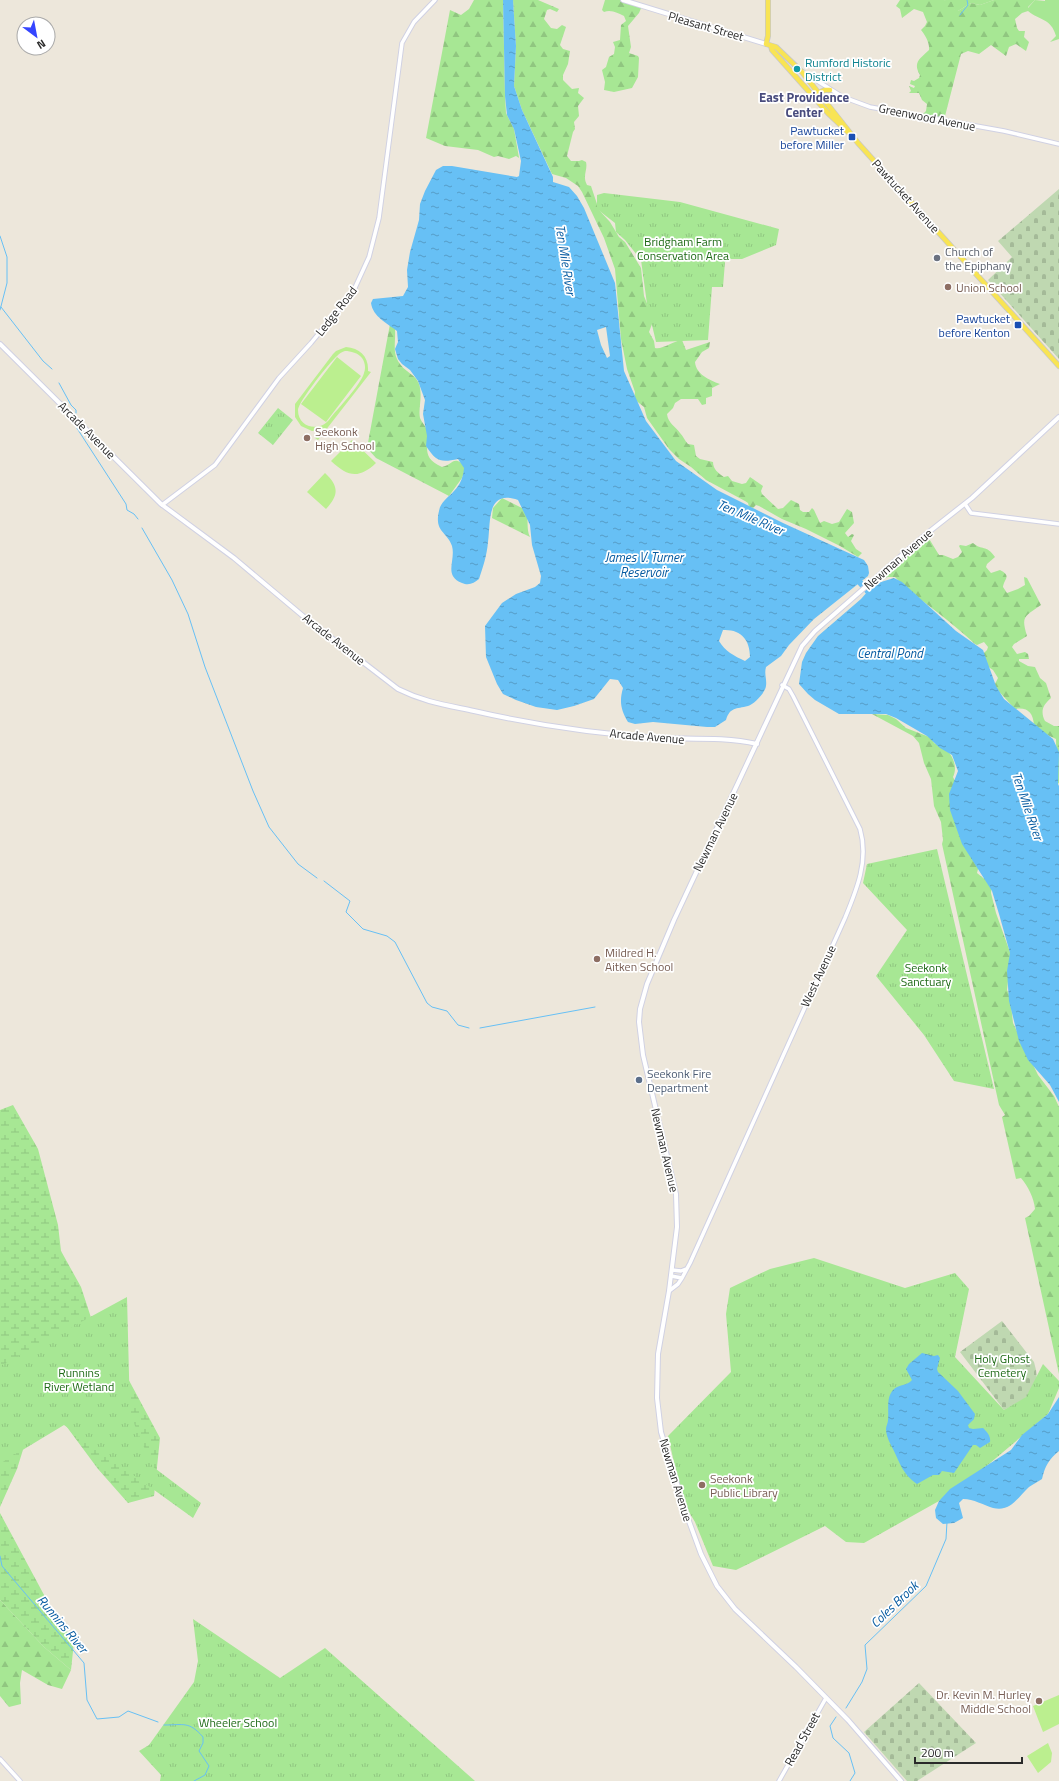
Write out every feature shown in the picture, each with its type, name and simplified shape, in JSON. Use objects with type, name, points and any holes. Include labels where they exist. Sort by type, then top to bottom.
[{"type":"main road","name":"Pleasant Street","points":[[623,0],[768,45]]},
{"type":"main road","points":[[768,0],[768,45]]},
{"type":"main road","name":"Pawtucket Avenue","points":[[768,45],[776,47],[802,72],[816,94]]},
{"type":"main road","name":"Pawtucket Avenue","points":[[768,45],[843,122],[850,133],[1059,366]]},
{"type":"main road","points":[[816,94],[825,90],[830,90]]},
{"type":"main road","name":"Arcade Avenue","points":[[0,344],[162,506],[238,561],[304,616],[398,689],[433,703],[555,726],[647,737],[730,740],[757,744]]},
{"type":"main road","name":"Newman Avenue","points":[[901,1781],[878,1752],[826,1698],[735,1609],[716,1586],[701,1554],[671,1466],[658,1416],[656,1377],[662,1324],[672,1270],[676,1227],[676,1194],[642,1055],[639,1022],[640,1009],[646,984],[674,920],[757,744],[782,685],[802,646],[929,531],[965,504],[1059,417]]},
{"type":"street","name":"Ledge Road","points":[[162,506],[215,465],[279,378],[311,343],[353,292],[369,257],[379,218],[402,43],[414,22],[435,0]]},
{"type":"street","name":"Greenwood Avenue","points":[[802,72],[815,78],[830,90],[843,97],[870,107],[1004,131],[1059,144]]},
{"type":"street","points":[[965,504],[971,513],[1059,524]]},
{"type":"street","name":"West Avenue","points":[[669,1291],[678,1284],[682,1278],[845,918],[861,875],[864,848],[860,829],[793,696],[789,689],[782,685]]},
{"type":"street","points":[[672,1270],[681,1271],[686,1269]]},
{"type":"street","points":[[671,1276],[682,1278]]},
{"type":"street","name":"Read Street","points":[[778,1781],[826,1698]]},
{"type":"street","points":[[0,1759],[20,1781]]},
{"type":"green space","points":[[474,0],[503,0],[506,113],[514,129],[519,158],[516,156],[509,159],[498,156],[494,157],[478,150],[445,146],[426,138],[450,10],[461,15],[469,9]]},
{"type":"green space","points":[[513,0],[538,0],[559,9],[557,12],[550,9],[547,10],[544,19],[551,28],[557,29],[562,25],[566,27],[560,45],[563,49],[570,51],[563,80],[572,89],[579,88],[578,93],[584,98],[578,106],[579,116],[574,122],[575,129],[567,156],[571,161],[582,160],[586,162],[586,182],[587,185],[591,186],[599,210],[610,222],[619,237],[625,242],[641,268],[644,296],[652,316],[652,324],[649,332],[654,341],[655,348],[661,348],[682,340],[686,350],[710,342],[709,348],[702,352],[695,362],[700,373],[712,381],[720,384],[712,388],[712,396],[706,398],[706,404],[702,405],[698,399],[681,399],[675,403],[673,408],[667,414],[672,425],[688,444],[694,445],[696,456],[700,459],[713,462],[715,469],[718,472],[724,477],[728,476],[732,481],[742,484],[746,483],[750,477],[763,486],[761,491],[762,494],[778,509],[783,508],[791,500],[799,504],[800,510],[803,512],[809,512],[812,508],[820,523],[824,521],[832,524],[839,522],[847,509],[852,512],[854,523],[845,533],[848,537],[852,534],[854,535],[851,541],[856,549],[862,553],[858,557],[840,546],[782,519],[759,506],[756,505],[753,508],[749,507],[748,503],[745,501],[706,480],[679,459],[669,449],[647,418],[644,407],[634,399],[635,392],[627,369],[621,339],[615,269],[604,238],[578,186],[566,178],[552,174],[522,110],[514,86],[516,46]]},
{"type":"green space","points":[[605,0],[624,0],[642,6],[639,13],[628,26],[631,47],[629,53],[638,56],[639,58],[638,77],[632,88],[614,92],[604,90],[605,82],[602,70],[606,67],[609,57],[614,54],[615,47],[613,42],[620,40],[621,25],[626,21],[624,16],[612,11],[604,12],[602,10]]},
{"type":"green space","points":[[900,0],[944,0],[952,2],[955,10],[958,11],[971,3],[980,5],[994,0],[1035,0],[1028,7],[1028,11],[1022,13],[1015,19],[1017,28],[1019,31],[1025,31],[1024,37],[1029,42],[1026,51],[1016,44],[1009,47],[1006,56],[991,45],[979,54],[968,51],[961,54],[944,120],[922,115],[926,111],[927,104],[922,100],[919,93],[909,93],[911,91],[909,86],[914,88],[915,86],[910,84],[911,80],[914,81],[919,78],[920,75],[917,63],[929,50],[926,37],[921,30],[927,22],[923,12],[914,9],[902,18],[900,9],[896,6]]},
{"type":"green space","points":[[944,0],[994,0],[980,5],[971,3],[958,11],[955,11],[952,5]]},
{"type":"green space","points":[[1035,0],[1059,0],[1059,39],[1050,42],[1056,36],[1054,30],[1045,20],[1028,11],[1028,8]]},
{"type":"green space","points":[[1059,189],[1059,359],[988,280],[1012,257],[998,241]]},
{"type":"green space","name":"Bridgham Farm Conservation Area","points":[[604,193],[680,202],[779,229],[776,245],[742,259],[731,259],[725,262],[723,287],[712,287],[708,340],[656,342],[647,304],[641,260],[625,240],[616,232],[615,223],[597,209],[597,195]]},
{"type":"green space","points":[[390,324],[395,329],[395,352],[398,361],[416,378],[419,384],[421,393],[420,418],[427,431],[427,452],[431,460],[442,467],[453,461],[458,461],[466,467],[462,478],[449,496],[376,458],[367,448]]},
{"type":"green space","points":[[346,347],[359,351],[363,354],[367,361],[368,371],[371,372],[318,440],[315,438],[320,430],[312,431],[301,426],[295,417],[295,404],[336,351]],"holes":[[[345,351],[352,352],[360,356],[363,360],[365,369],[362,378],[325,424],[315,427],[305,424],[301,421],[299,416],[299,406],[315,382],[333,360]]]},
{"type":"green space","points":[[337,357],[361,376],[326,422],[301,404]]},
{"type":"green space","points":[[278,408],[293,420],[273,445],[258,433]]},
{"type":"green space","points":[[352,440],[376,463],[359,474],[348,473],[331,461]]},
{"type":"green space","points":[[325,473],[333,482],[336,491],[333,499],[326,509],[307,492]]},
{"type":"green space","points":[[502,498],[526,510],[530,537],[492,518],[493,508]]},
{"type":"green space","points":[[920,536],[922,541],[928,537],[939,555],[953,559],[958,557],[962,552],[959,546],[960,545],[966,546],[973,543],[979,547],[989,550],[995,557],[987,564],[986,567],[991,573],[1000,570],[1006,574],[1003,587],[1007,593],[1025,585],[1024,577],[1027,578],[1041,605],[1025,618],[1024,624],[1027,636],[1014,644],[1012,647],[1017,654],[1025,652],[1028,654],[1029,659],[1019,659],[1019,661],[1028,666],[1035,667],[1040,678],[1046,683],[1051,698],[1043,708],[1043,717],[1045,721],[1054,726],[1059,726],[1059,784],[1057,781],[1056,739],[1043,733],[1034,725],[1029,712],[1023,709],[1015,709],[994,686],[998,678],[993,670],[987,666],[983,654],[988,647],[984,642],[977,645],[975,644],[947,620],[910,592],[895,577],[888,577],[881,580],[877,577]]},
{"type":"green space","points":[[872,714],[888,715],[896,719],[906,728],[932,738],[934,743],[947,750],[954,761],[955,769],[953,777],[979,865],[977,873],[992,885],[991,893],[996,913],[1011,955],[1007,990],[1010,996],[1013,1023],[1038,1075],[1054,1096],[1059,1107],[1059,1374],[1025,1218],[1035,1209],[1030,1192],[1024,1181],[1021,1178],[1016,1179],[1002,1117],[1005,1115],[999,1105],[942,844],[941,822],[934,806],[931,779],[924,763],[919,743],[913,736]]},
{"type":"green space","name":"Seekonk Sanctuary","points":[[937,849],[994,1089],[954,1081],[924,1035],[876,976],[907,930],[863,883],[867,864]]},
{"type":"green space","points":[[13,1105],[38,1149],[58,1225],[61,1251],[81,1287],[98,1339],[118,1360],[160,1438],[154,1496],[128,1503],[98,1469],[41,1392],[17,1469],[0,1507],[0,1110]]},
{"type":"green space","points":[[814,1258],[905,1288],[955,1273],[969,1289],[955,1357],[1004,1410],[1026,1397],[1043,1364],[1059,1381],[1059,1388],[1048,1414],[983,1469],[939,1501],[864,1543],[846,1542],[825,1526],[736,1570],[713,1566],[695,1522],[683,1502],[668,1436],[731,1372],[726,1314],[730,1288],[770,1269]]},
{"type":"green space","name":"Runnins River Wetland","points":[[127,1297],[130,1414],[152,1466],[201,1503],[193,1518],[64,1425],[1,1463],[0,1461],[0,1366]]},
{"type":"green space","name":"Holy Ghost Cemetery","points":[[1002,1321],[1034,1362],[1037,1380],[1024,1400],[1004,1410],[960,1352]]},
{"type":"green space","points":[[0,1513],[50,1606],[74,1642],[71,1670],[44,1647],[0,1600]]},
{"type":"green space","points":[[0,1600],[44,1647],[71,1670],[62,1689],[48,1685],[22,1670],[20,1683],[21,1704],[9,1707],[0,1696]]},
{"type":"green space","name":"Wheeler School","points":[[193,1619],[280,1678],[325,1648],[475,1781],[160,1781],[161,1775],[139,1751],[149,1745],[194,1682],[198,1661]]},
{"type":"green space","points":[[919,1683],[976,1743],[917,1781],[907,1781],[864,1732]]},
{"type":"green space","points":[[1059,1695],[1059,1724],[1043,1732],[1033,1706]]},
{"type":"green space","points":[[1048,1743],[1052,1753],[1051,1762],[1038,1773],[1027,1756]]},
{"type":"water","name":"James V. Turner Reservoir","points":[[503,0],[513,0],[516,46],[514,86],[522,110],[553,177],[553,182],[569,187],[577,196],[584,208],[615,283],[624,371],[646,421],[676,461],[717,490],[783,523],[864,560],[868,566],[868,576],[814,619],[789,645],[781,656],[766,667],[766,686],[764,692],[759,698],[748,706],[737,708],[732,711],[729,713],[726,720],[715,727],[653,722],[635,724],[628,722],[621,706],[623,688],[618,680],[610,679],[594,699],[557,710],[536,707],[503,694],[497,684],[486,657],[485,626],[502,603],[516,594],[535,587],[540,583],[541,576],[532,545],[530,525],[518,500],[508,498],[500,499],[495,503],[492,509],[487,552],[479,579],[471,584],[465,584],[456,580],[453,576],[451,567],[453,551],[452,546],[438,523],[438,518],[439,511],[444,501],[460,483],[464,468],[458,459],[447,461],[439,460],[426,446],[427,436],[423,414],[425,400],[418,381],[410,370],[398,359],[395,349],[398,342],[397,331],[377,316],[371,303],[373,299],[403,296],[408,287],[407,270],[410,252],[419,220],[420,204],[436,170],[443,166],[452,166],[517,177],[519,176],[521,161],[514,129],[507,115],[505,96]],"holes":[[[606,327],[610,356],[607,358],[601,345],[597,330]],[[723,630],[735,631],[743,637],[748,645],[750,657],[745,661],[724,648],[719,641]]]},
{"type":"water","name":"Central Pond","points":[[894,578],[902,582],[956,631],[983,650],[996,686],[1004,699],[1053,739],[1059,752],[1059,1102],[1050,1085],[1028,1060],[1019,1041],[1009,1001],[1007,971],[1010,953],[999,914],[992,891],[962,844],[950,810],[949,794],[958,771],[952,755],[940,748],[927,736],[896,718],[886,714],[839,714],[815,700],[799,684],[802,662],[806,653],[818,636],[861,599],[868,591],[881,582]]},
{"type":"water","points":[[922,1353],[934,1356],[938,1355],[940,1358],[937,1369],[938,1372],[958,1391],[975,1414],[974,1419],[968,1425],[969,1428],[983,1428],[990,1438],[990,1442],[980,1448],[973,1445],[954,1473],[942,1471],[939,1475],[933,1475],[917,1484],[902,1468],[888,1439],[886,1429],[888,1421],[889,1397],[895,1388],[912,1380],[906,1369],[909,1364]]},
{"type":"water","points":[[1059,1397],[1059,1451],[1048,1463],[1042,1479],[1029,1487],[1013,1503],[1005,1508],[993,1508],[975,1501],[963,1499],[959,1503],[963,1518],[954,1523],[943,1524],[936,1518],[935,1510],[939,1501],[950,1489],[1011,1450],[1022,1435],[1048,1414]]},
{"type":"waterway","points":[[960,15],[968,5],[967,0]]},
{"type":"waterway","name":"Runnins River","points":[[0,236],[7,257],[7,283],[0,310]]},
{"type":"waterway","points":[[1,307],[43,361],[52,369]]},
{"type":"waterway","points":[[59,383],[71,405],[76,410],[76,413]]},
{"type":"waterway","points":[[71,419],[126,504],[127,510],[134,514],[138,519]]},
{"type":"waterway","points":[[142,528],[172,580],[188,614],[205,667],[253,791],[269,827],[298,864],[317,878]]},
{"type":"waterway","name":"Ten Mile River","points":[[855,577],[873,597]]},
{"type":"waterway","points":[[324,881],[350,901],[346,912],[363,929],[387,936],[395,942],[427,1003],[432,1007],[447,1011],[458,1025],[469,1028]]},
{"type":"waterway","points":[[480,1028],[595,1007]]},
{"type":"waterway","name":"Coles Brook","points":[[846,1708],[862,1682],[867,1669],[865,1645],[926,1586],[946,1539],[947,1522]]},
{"type":"waterway","name":"Runnins River","points":[[0,1556],[2,1566],[84,1663],[87,1700],[97,1719],[119,1717],[128,1711],[158,1722]]},
{"type":"waterway","name":"Coles Brook","points":[[836,1717],[830,1726],[833,1738],[849,1753],[855,1773],[850,1781]]},
{"type":"waterway","name":"Runnins River","points":[[164,1725],[190,1726],[203,1737],[203,1743],[199,1751],[209,1766],[205,1775],[194,1781]]},
{"type":"place","name":"Rumford Historic District","points":[[797,69]]},
{"type":"place","name":"Pawtucket before Miller","points":[[852,137]]},
{"type":"place","name":"Church of the Epiphany","points":[[937,258]]},
{"type":"place","name":"Union School","points":[[948,287]]},
{"type":"place","name":"Pawtucket before Kenton","points":[[1018,325]]},
{"type":"place","name":"Seekonk High School","points":[[307,438]]},
{"type":"place","name":"Mildred H. Aitken School","points":[[597,959]]},
{"type":"place","name":"Seekonk Fire Department","points":[[639,1080]]},
{"type":"place","name":"Seekonk Public Library","points":[[702,1485]]},
{"type":"place","name":"Dr. Kevin M. Hurley Middle School","points":[[1039,1701]]},
{"type":"district","name":"East Providence Center","points":[[804,104]]}]
